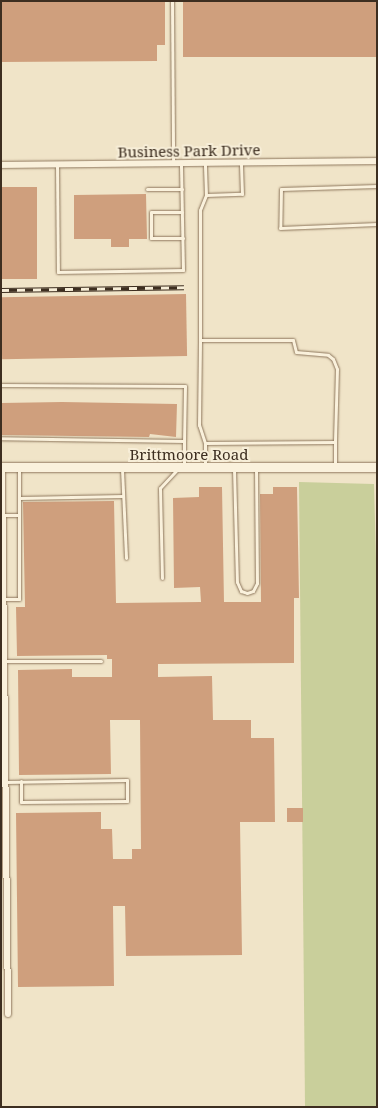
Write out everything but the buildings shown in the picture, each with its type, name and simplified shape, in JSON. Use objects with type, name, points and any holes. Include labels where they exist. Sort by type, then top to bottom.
[{"type":"main road","name":"Brittmoore Road","points":[[2,467],[234,469],[377,467]]},
{"type":"street","name":"Business Park Drive","points":[[1,165],[377,161]]},
{"type":"street","points":[[2,467],[8,1014]]},
{"type":"lane","points":[[172,1],[173,163]]},
{"type":"lane","points":[[57,164],[58,272],[184,270],[181,163]]},
{"type":"lane","points":[[205,163],[206,195],[200,210],[199,425],[205,443],[205,469]]},
{"type":"lane","points":[[206,195],[242,194],[241,163]]},
{"type":"lane","points":[[377,186],[280,189],[280,228],[377,224]]},
{"type":"lane","points":[[147,190],[182,188]]},
{"type":"lane","points":[[182,212],[151,212],[151,238],[183,238]]},
{"type":"lane","points":[[200,340],[293,340],[296,352],[328,355],[333,359],[337,369],[335,468]]},
{"type":"lane","points":[[1,385],[185,386],[184,441],[181,469],[160,488],[162,578]]},
{"type":"lane","points":[[1,438],[184,441]]},
{"type":"lane","points":[[205,443],[335,442]]},
{"type":"lane","points":[[4,599],[19,599],[19,467]]},
{"type":"lane","points":[[122,468],[126,558]]},
{"type":"lane","points":[[234,469],[236,582],[240,591],[247,593],[253,591],[257,582],[256,468]]},
{"type":"lane","points":[[20,498],[123,496]]},
{"type":"lane","points":[[3,515],[19,515]]},
{"type":"lane","points":[[4,661],[101,661]]},
{"type":"lane","points":[[6,782],[21,781],[127,780],[127,801],[21,802],[21,781]]},
{"type":"green space","points":[[299,482],[374,484],[377,596],[377,1107],[305,1107]]},
{"type":"railway","points":[[1,290],[184,287]]}]
